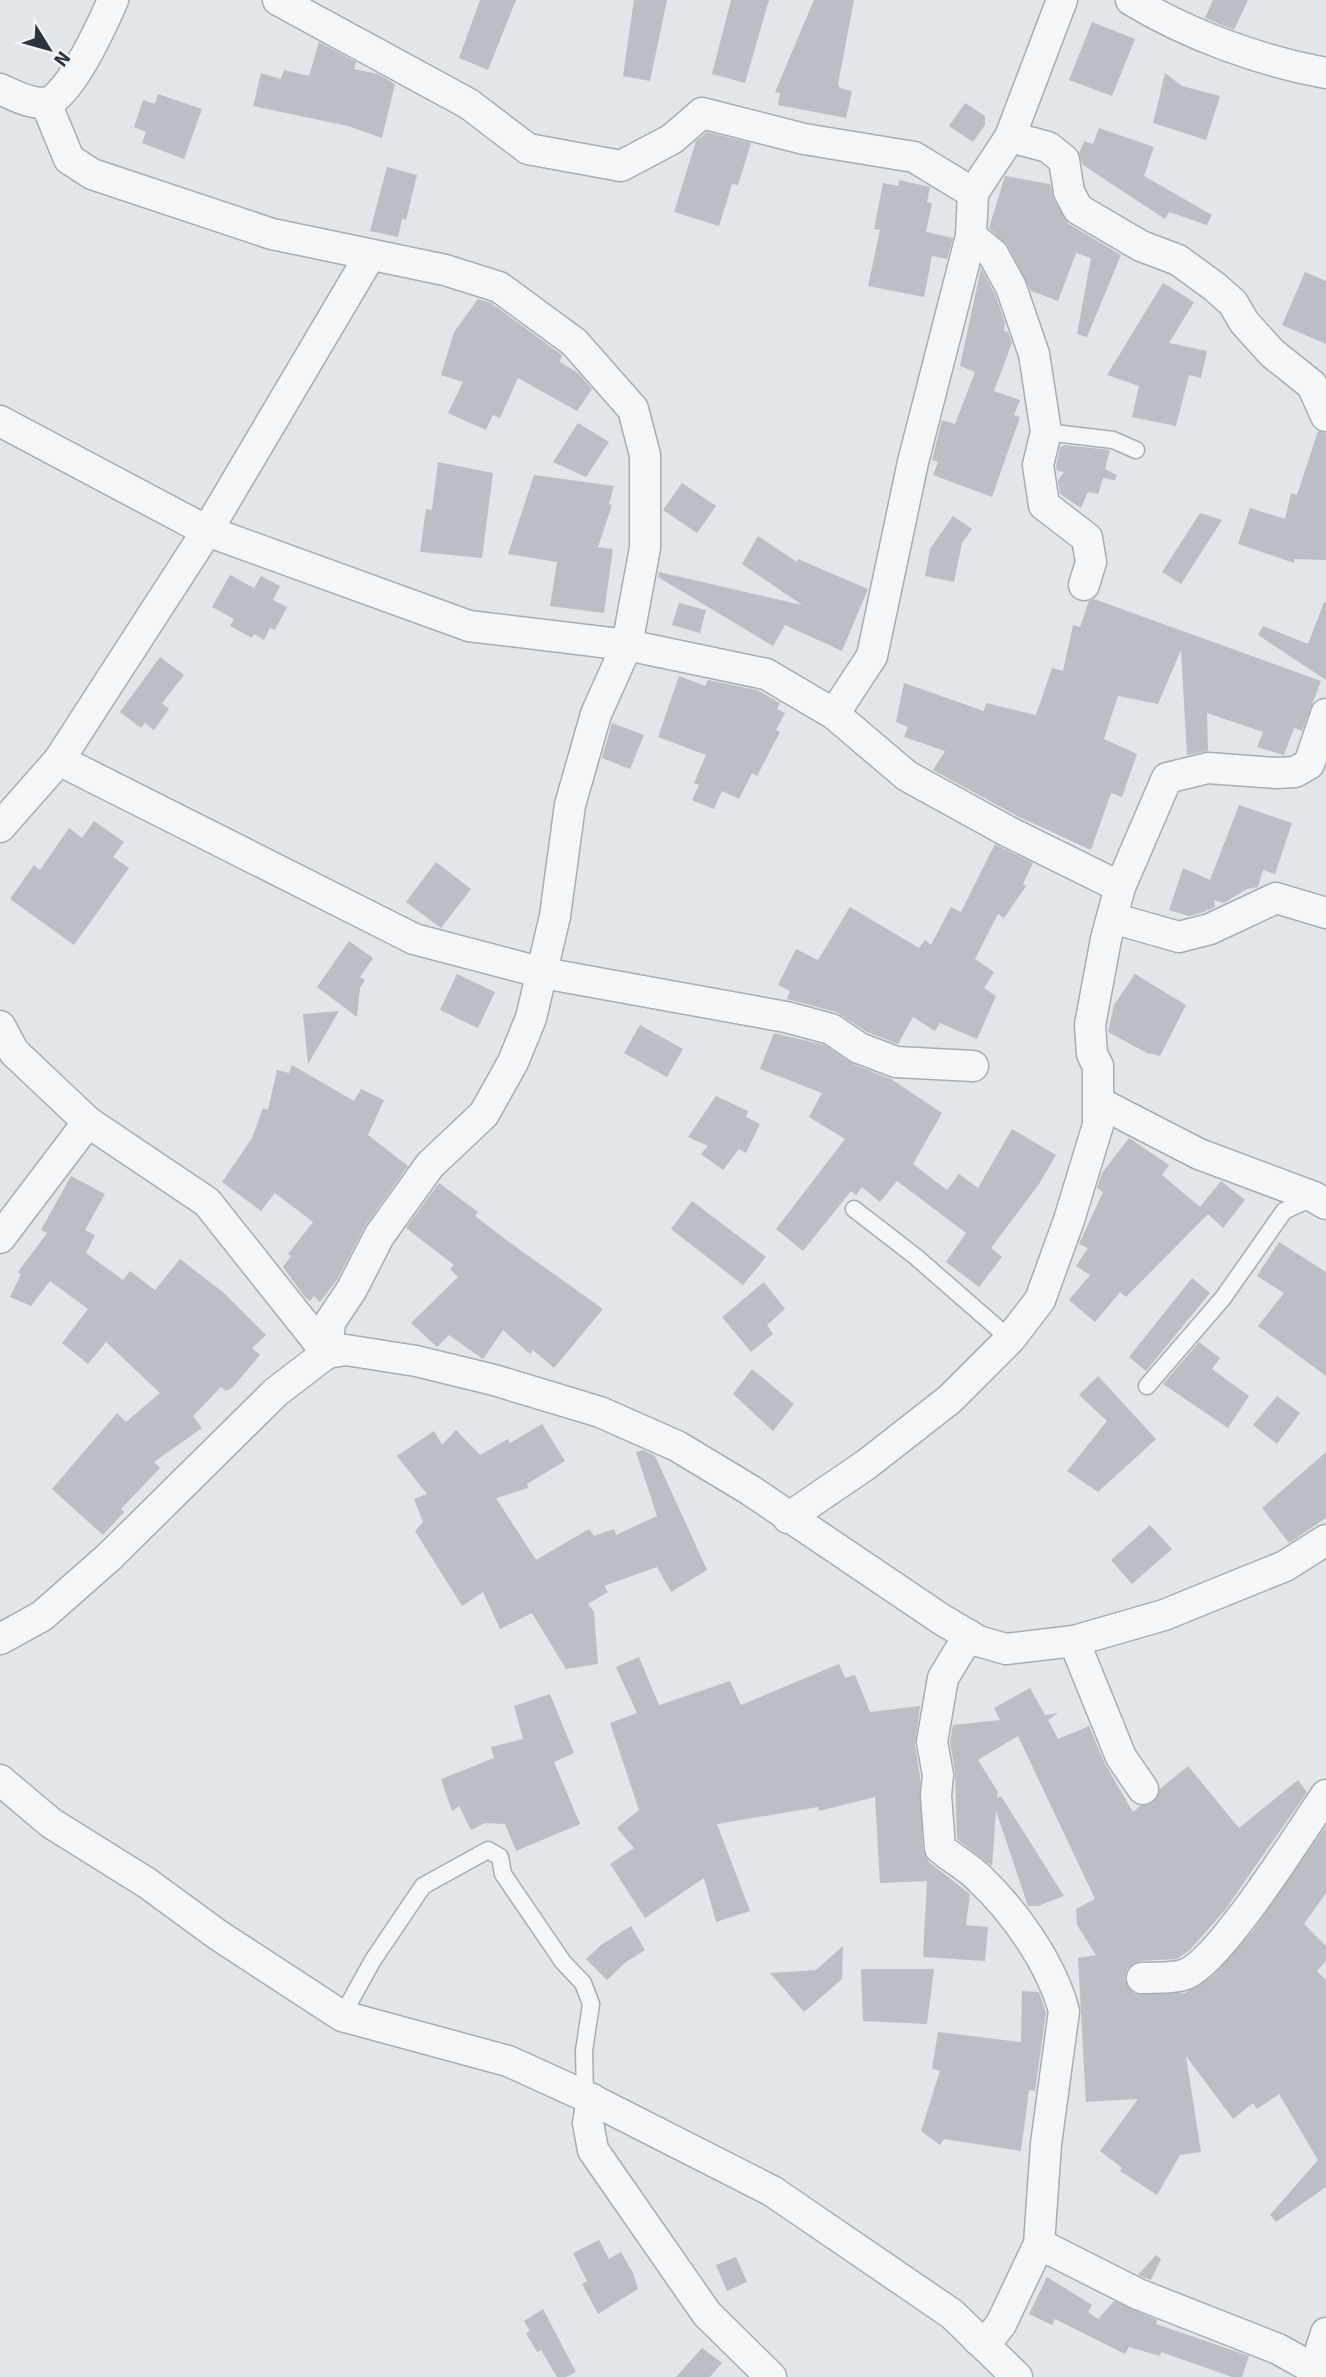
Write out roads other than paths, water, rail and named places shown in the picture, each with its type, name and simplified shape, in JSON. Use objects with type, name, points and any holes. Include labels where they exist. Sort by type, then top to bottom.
[{"type":"street","points":[[0,89],[36,103],[46,103],[61,91],[77,68],[113,0]]},
{"type":"street","points":[[278,0],[469,104],[528,149],[621,166],[672,139],[702,113],[804,139],[914,157],[973,193]]},
{"type":"street","points":[[834,714],[872,656],[913,462],[971,236],[973,193],[1010,138],[1062,0]]},
{"type":"street","points":[[1131,0],[1208,37],[1292,67],[1326,73]]},
{"type":"street","points":[[46,103],[69,159],[92,174],[272,234],[369,257],[445,270],[499,287],[575,342],[633,409],[645,455],[645,548],[627,645],[596,714],[570,805],[555,916],[531,1018],[513,1062],[484,1114],[430,1165],[379,1236],[352,1289],[330,1322],[327,1353]]},
{"type":"street","points":[[1010,138],[1048,147],[1063,160],[1069,191],[1078,209],[1141,246],[1178,260],[1233,303],[1244,322],[1272,353],[1312,385],[1326,416]]},
{"type":"street","points":[[971,236],[993,254],[1011,287],[1034,354],[1046,432],[1038,465],[1044,505],[1087,538],[1091,562],[1084,585]]},
{"type":"street","points":[[0,827],[59,760],[207,531],[369,257]]},
{"type":"street","points":[[0,421],[207,531],[469,626],[627,645],[766,674],[834,714],[907,776],[1007,831],[1120,887]]},
{"type":"street","points":[[788,1518],[867,1464],[950,1399],[1010,1339],[1040,1300],[1069,1220],[1098,1125],[1100,1103],[1090,1024],[1112,918],[1120,887],[1167,778],[1208,768],[1295,772],[1309,764],[1326,716]]},
{"type":"street","points":[[59,760],[414,939],[543,973],[808,1023],[831,1029],[859,1048],[895,1062],[973,1066]]},
{"type":"street","points":[[1112,918],[1179,937],[1210,929],[1276,898],[1326,913]]},
{"type":"street","points":[[5,1047],[88,1122],[207,1202],[327,1353]]},
{"type":"street","points":[[1100,1103],[1199,1154],[1320,1200]]},
{"type":"street","points":[[0,1238],[88,1122]]},
{"type":"street","points":[[0,1639],[42,1616],[139,1528],[276,1392],[327,1353],[362,1350],[416,1360],[494,1380],[600,1412],[677,1446],[970,1635],[1006,1649],[1074,1641],[1164,1615],[1285,1566],[1326,1541]]},
{"type":"street","points":[[970,1635],[943,1678],[932,1742],[938,1775],[936,1795],[940,1848],[977,1876],[1015,1920],[1058,1991],[1064,2011],[1046,2144],[1039,2244],[1001,2324],[991,2337],[978,2340]]},
{"type":"street","points":[[1074,1641],[1121,1757],[1143,1789]]},
{"type":"street","points":[[0,1780],[51,1823],[147,1883],[218,1935],[342,2016],[508,2061],[589,2098],[772,2191],[951,2314],[1017,2377]]},
{"type":"street","points":[[1142,1978],[1186,1974],[1217,1947],[1266,1885],[1326,1795]]},
{"type":"street","points":[[589,2098],[588,2123],[593,2150],[707,2314],[771,2377]]},
{"type":"street","points":[[1039,2244],[1138,2294],[1278,2349],[1313,2373],[1326,2333]]},
{"type":"lane","points":[[1046,432],[1113,440],[1136,450]]},
{"type":"lane","points":[[1147,1386],[1223,1298],[1284,1211],[1320,1200]]},
{"type":"lane","points":[[853,1209],[916,1257],[1010,1339]]},
{"type":"lane","points":[[342,2016],[373,1961],[423,1886],[488,1850],[499,1857],[503,1874],[563,1962],[583,1983],[591,2004],[584,2052],[589,2098]]}]
